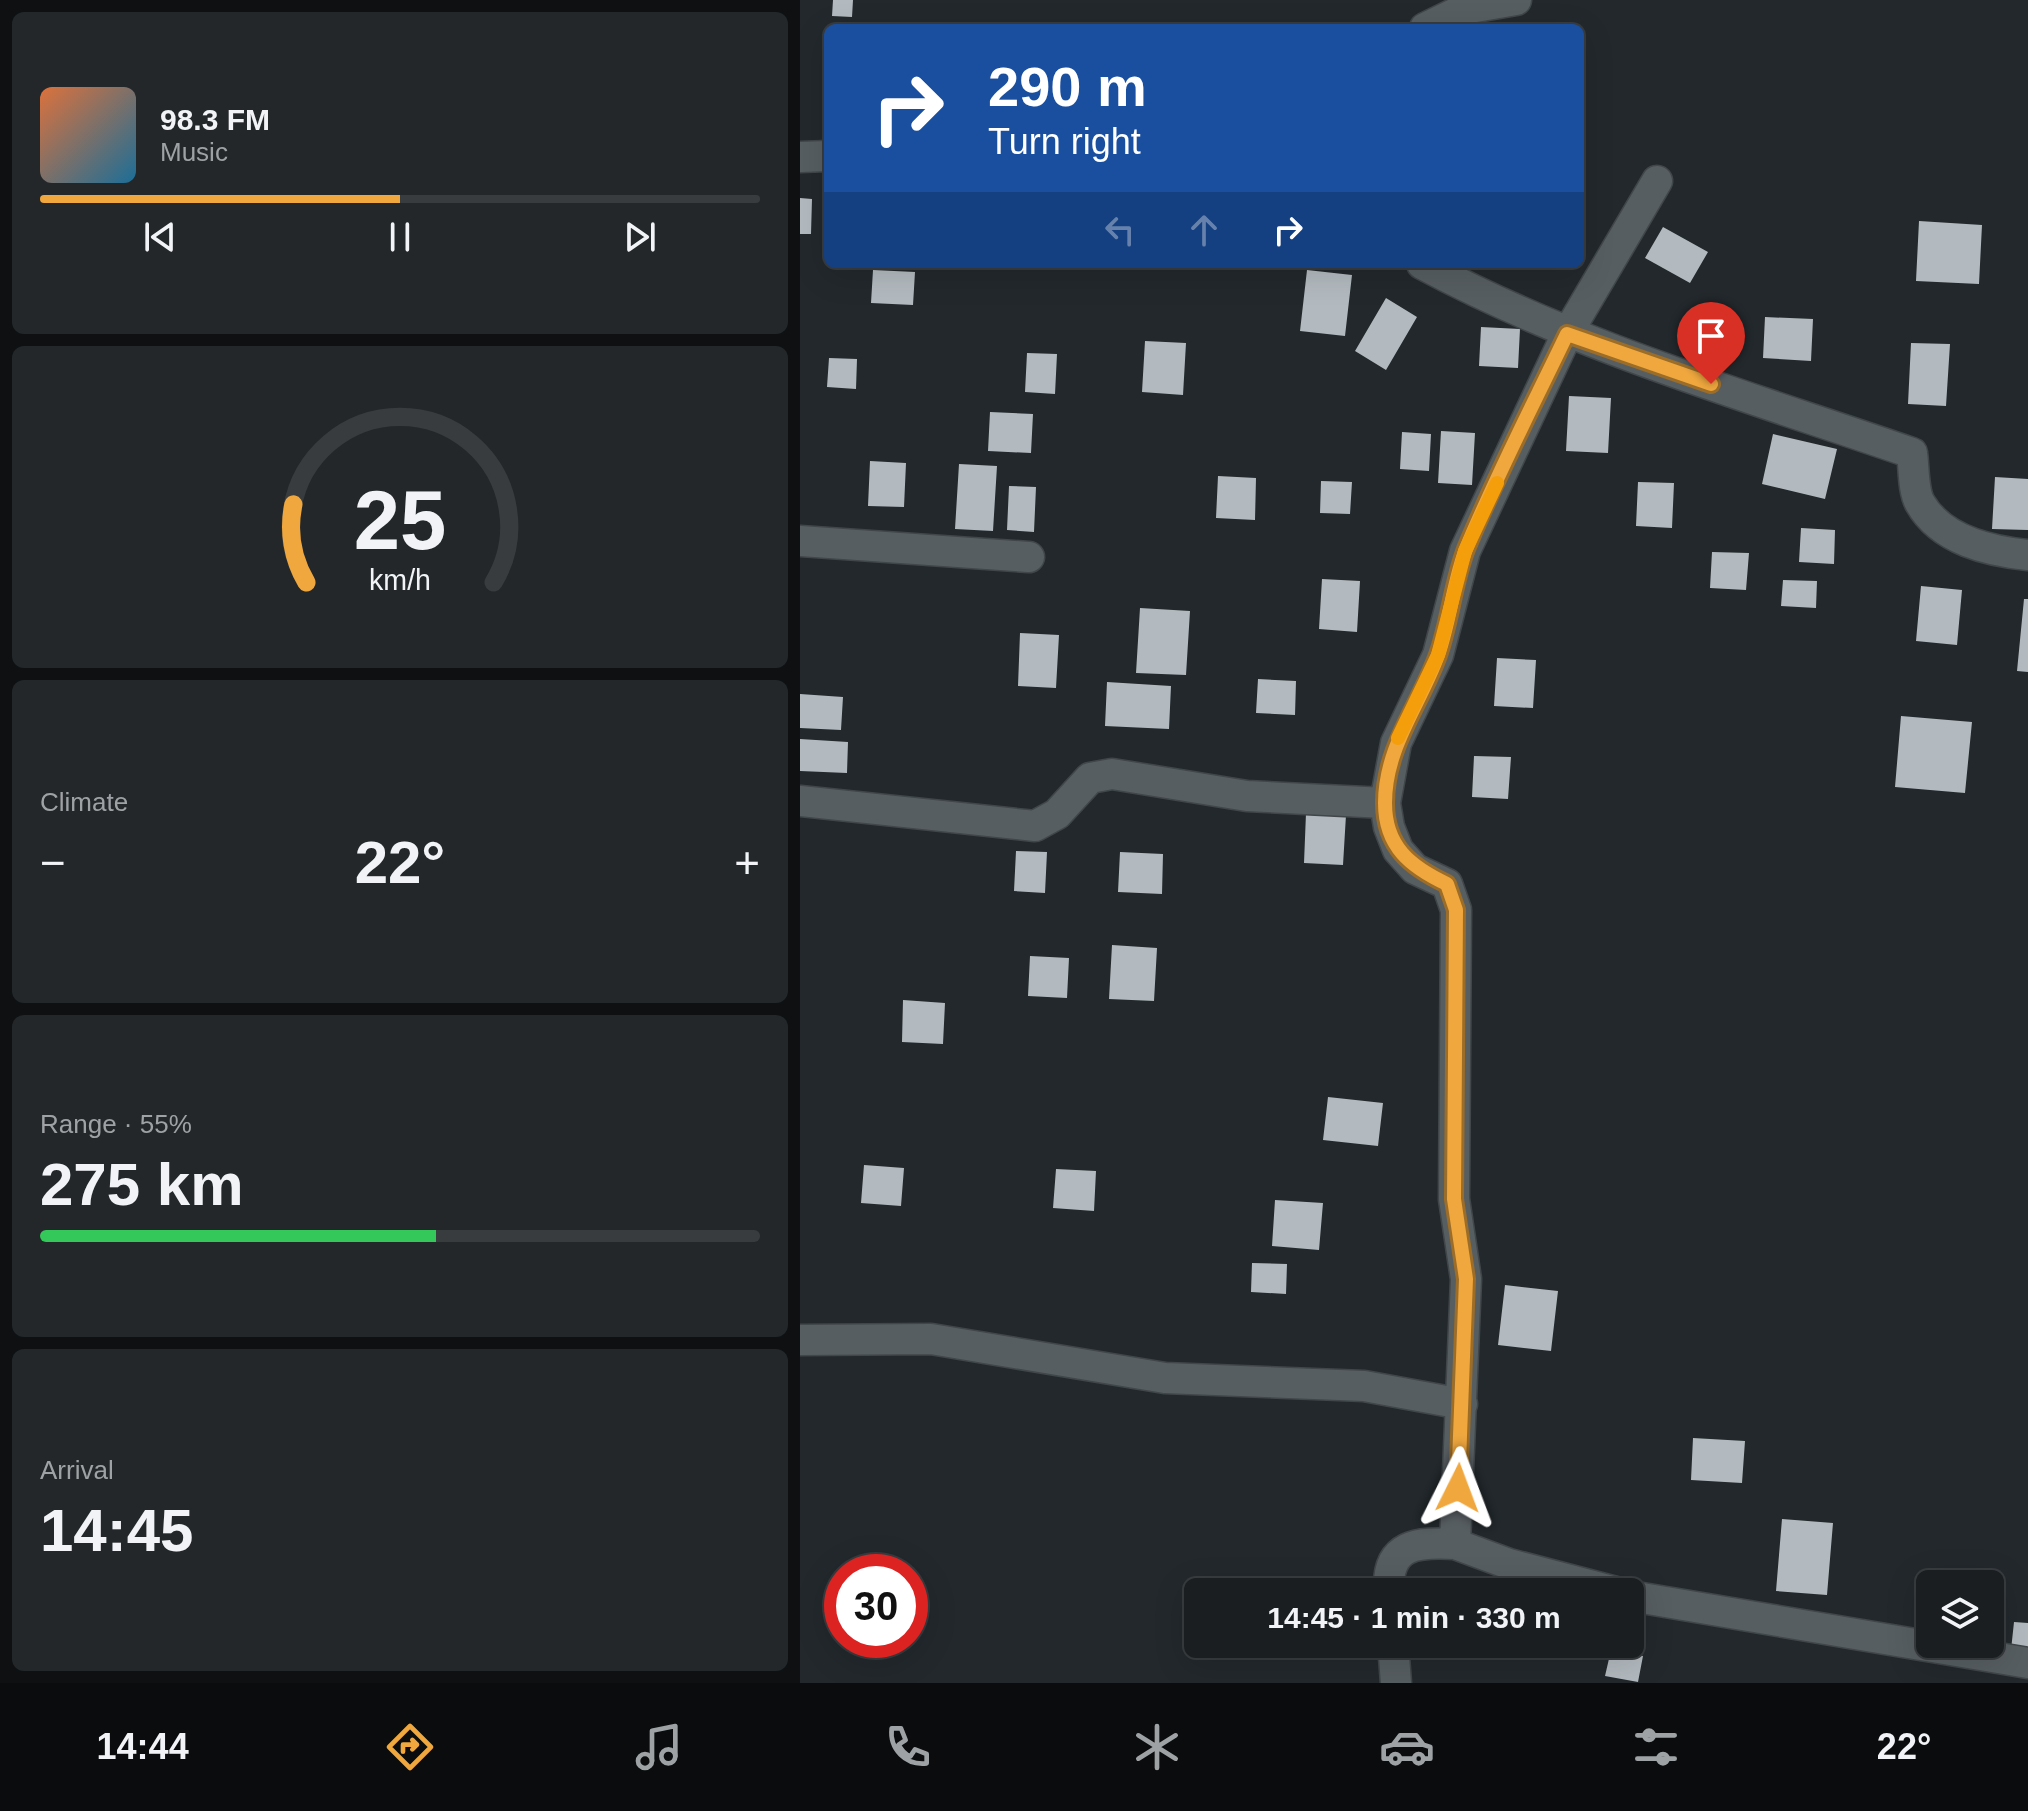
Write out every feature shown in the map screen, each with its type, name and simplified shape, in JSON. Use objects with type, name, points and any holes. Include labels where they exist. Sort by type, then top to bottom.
[{"type":"street","points":[[1433,24],[1464,9],[1516,0]]},
{"type":"street","points":[[800,157],[824,156]]},
{"type":"street","points":[[1455,1544],[1466,1279],[1454,1199],[1456,910],[1447,884],[1415,869],[1398,850],[1385,803],[1396,743],[1438,655],[1465,551],[1567,334],[1657,181]]},
{"type":"street","points":[[1429,268],[1479,295],[1567,334],[1912,453],[1918,501],[1945,533],[2003,553],[2028,555]]},
{"type":"street","points":[[800,541],[1029,557]]},
{"type":"street","points":[[800,801],[1035,826],[1057,814],[1090,778],[1112,774],[1247,796],[1385,803]]},
{"type":"street","points":[[800,1340],[931,1339],[1165,1378],[1364,1386],[1462,1404]]},
{"type":"street","points":[[1389,1578],[1400,1555],[1417,1542],[1455,1544],[1509,1564],[1562,1578]]},
{"type":"street","points":[[1644,1598],[2028,1663]]},
{"type":"street","points":[[1394,1658],[1396,1683]]},
{"type":"building","points":[[833,0],[853,0],[852,17],[832,16]]},
{"type":"building","points":[[800,198],[812,199],[811,234],[800,234]]},
{"type":"building","points":[[1919,221],[1982,225],[1979,284],[1916,281]]},
{"type":"building","points":[[1663,227],[1708,252],[1690,283],[1645,258]]},
{"type":"building","points":[[873,270],[915,272],[913,305],[871,303]]},
{"type":"building","points":[[1307,270],[1352,275],[1345,336],[1300,331]]},
{"type":"building","points":[[1386,298],[1417,317],[1386,370],[1355,351]]},
{"type":"building","points":[[1765,317],[1813,319],[1811,361],[1763,358]]},
{"type":"building","points":[[1481,327],[1520,329],[1518,368],[1479,366]]},
{"type":"building","points":[[1145,341],[1186,343],[1183,395],[1142,392]]},
{"type":"building","points":[[1911,343],[1950,344],[1946,406],[1908,404]]},
{"type":"building","points":[[1027,353],[1057,354],[1055,394],[1025,392]]},
{"type":"building","points":[[829,358],[857,359],[856,389],[827,387]]},
{"type":"building","points":[[1569,396],[1611,398],[1608,453],[1566,451]]},
{"type":"building","points":[[990,412],[1033,414],[1031,453],[988,451]]},
{"type":"building","points":[[1441,431],[1475,433],[1472,485],[1438,483]]},
{"type":"building","points":[[1402,432],[1431,434],[1429,471],[1400,469]]},
{"type":"building","points":[[1773,434],[1837,449],[1825,499],[1762,484]]},
{"type":"building","points":[[870,461],[906,463],[904,507],[868,506]]},
{"type":"building","points":[[959,464],[997,466],[993,531],[955,529]]},
{"type":"building","points":[[1218,476],[1256,478],[1255,520],[1216,518]]},
{"type":"building","points":[[1995,477],[2028,479],[2028,530],[1992,529]]},
{"type":"building","points":[[1321,481],[1352,482],[1350,514],[1320,513]]},
{"type":"building","points":[[1638,482],[1674,483],[1672,528],[1636,526]]},
{"type":"building","points":[[1009,486],[1036,487],[1034,532],[1007,530]]},
{"type":"building","points":[[1801,528],[1835,530],[1834,564],[1799,562]]},
{"type":"building","points":[[1712,552],[1749,553],[1746,590],[1710,588]]},
{"type":"building","points":[[1322,579],[1360,581],[1357,632],[1319,629]]},
{"type":"building","points":[[1783,580],[1817,581],[1816,608],[1781,606]]},
{"type":"building","points":[[1921,586],[1962,590],[1957,645],[1916,641]]},
{"type":"building","points":[[2024,599],[2028,599],[2028,672],[2017,671]]},
{"type":"building","points":[[1140,608],[1190,611],[1186,675],[1136,673]]},
{"type":"building","points":[[1020,633],[1059,635],[1056,688],[1018,686]]},
{"type":"building","points":[[1497,658],[1536,660],[1533,708],[1494,706]]},
{"type":"building","points":[[1258,679],[1296,681],[1295,715],[1256,713]]},
{"type":"building","points":[[1107,682],[1171,686],[1169,729],[1105,726]]},
{"type":"building","points":[[800,694],[843,697],[841,730],[800,728]]},
{"type":"building","points":[[1901,716],[1972,722],[1965,793],[1895,787]]},
{"type":"building","points":[[800,739],[848,742],[847,773],[800,771]]},
{"type":"building","points":[[1474,756],[1511,757],[1508,799],[1472,797]]},
{"type":"building","points":[[1306,813],[1346,815],[1343,865],[1304,863]]},
{"type":"building","points":[[1016,851],[1047,852],[1045,893],[1014,891]]},
{"type":"building","points":[[1120,852],[1163,854],[1162,894],[1118,892]]},
{"type":"building","points":[[1112,945],[1157,948],[1154,1001],[1109,999]]},
{"type":"building","points":[[1030,956],[1069,958],[1067,998],[1028,996]]},
{"type":"building","points":[[903,1000],[945,1003],[943,1044],[902,1042]]},
{"type":"building","points":[[1328,1097],[1383,1103],[1378,1146],[1323,1140]]},
{"type":"building","points":[[864,1165],[904,1168],[901,1206],[861,1203]]},
{"type":"building","points":[[1056,1169],[1096,1171],[1094,1211],[1053,1208]]},
{"type":"building","points":[[1275,1200],[1323,1203],[1319,1250],[1272,1246]]},
{"type":"building","points":[[1252,1263],[1287,1264],[1286,1294],[1251,1292]]},
{"type":"building","points":[[1505,1285],[1558,1291],[1551,1351],[1498,1345]]},
{"type":"building","points":[[1693,1438],[1745,1441],[1742,1483],[1691,1480]]},
{"type":"building","points":[[1782,1519],[1833,1523],[1827,1595],[1776,1591]]},
{"type":"building","points":[[2014,1622],[2028,1623],[2028,1651],[2011,1650]]},
{"type":"building","points":[[1609,1658],[1643,1658],[1638,1682],[1605,1676]]},
{"type":"slow traffic","points":[[1398,738],[1438,655],[1465,551],[1497,483]]},
{"type":"route","points":[[1458,1488],[1466,1279],[1454,1199],[1456,910],[1447,884],[1415,869],[1398,850],[1389,827],[1385,803],[1396,743],[1438,655],[1465,551],[1567,334],[1711,384]]}]
